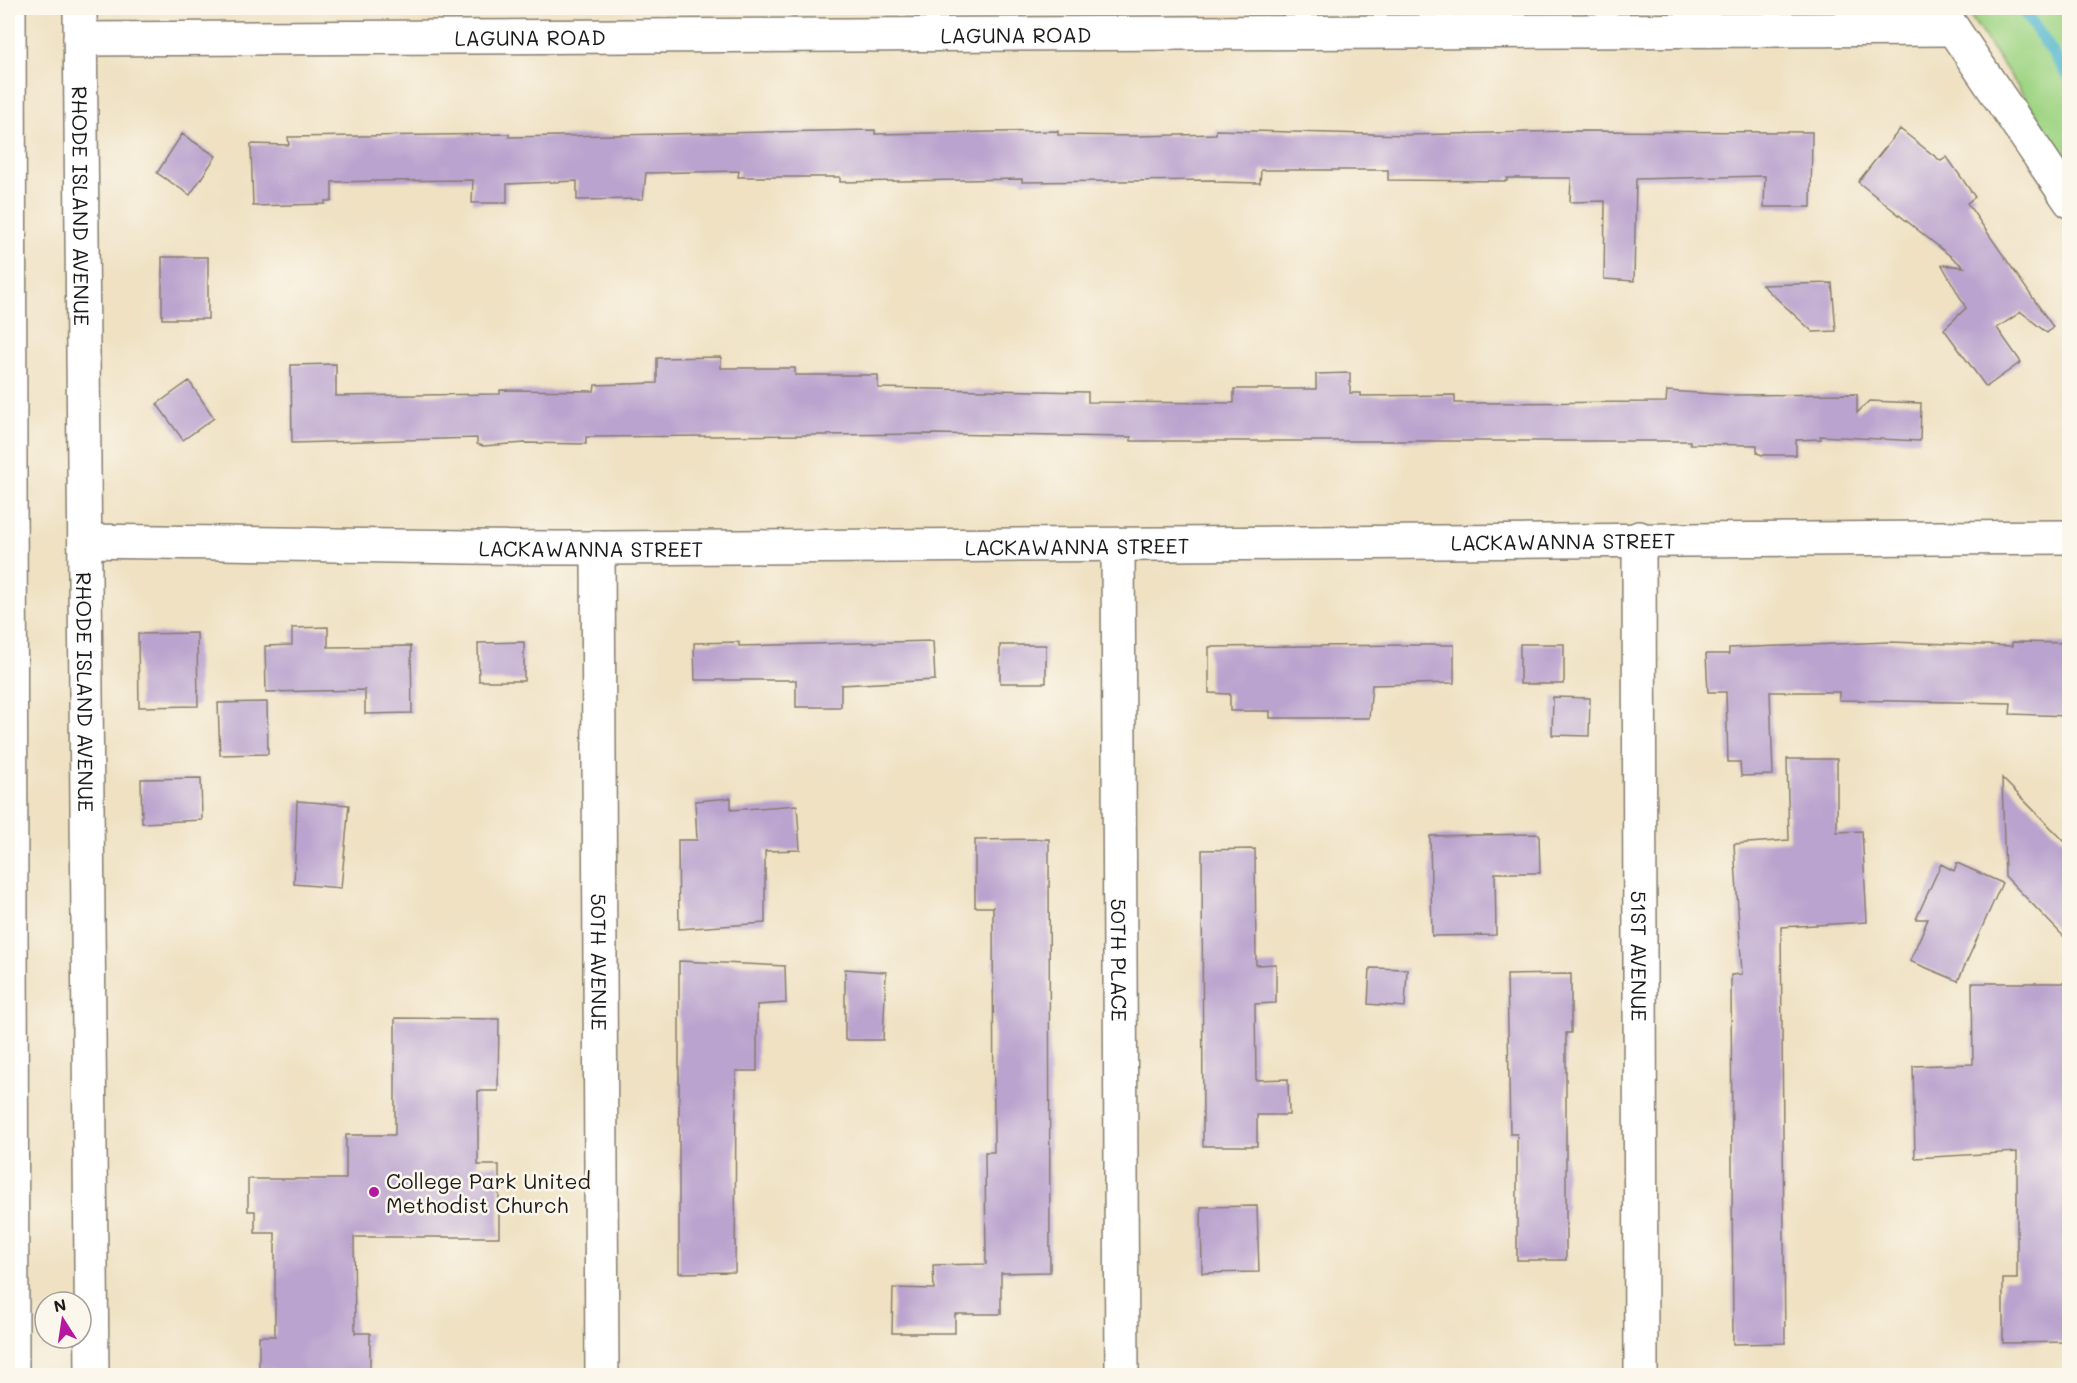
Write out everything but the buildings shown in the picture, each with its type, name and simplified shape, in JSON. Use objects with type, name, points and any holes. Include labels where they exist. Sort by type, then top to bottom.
[{"type":"street","points":[[9,8],[12,1376]]},
{"type":"street","points":[[1946,18],[2070,201]]},
{"type":"street","name":"LAGUNA ROAD","points":[[80,23],[1946,18]]},
{"type":"street","name":"RHODE ISLAND AVENUE","points":[[80,23],[92,1376]]},
{"type":"street","name":"LACKAWANNA STREET","points":[[85,541],[598,548],[1118,546],[1639,538],[2070,537]]},
{"type":"street","name":"51ST AVENUE","points":[[1639,538],[1641,1376]]},
{"type":"street","name":"50TH PLACE","points":[[1118,546],[1122,1376]]},
{"type":"street","name":"50TH AVENUE","points":[[598,548],[602,1376]]},
{"type":"green space","points":[[1965,8],[2069,8],[2069,163]]},
{"type":"waterway","points":[[2022,8],[2070,78]]},
{"type":"place","name":"College Park United Methodist Church","points":[[374,1192]]}]
